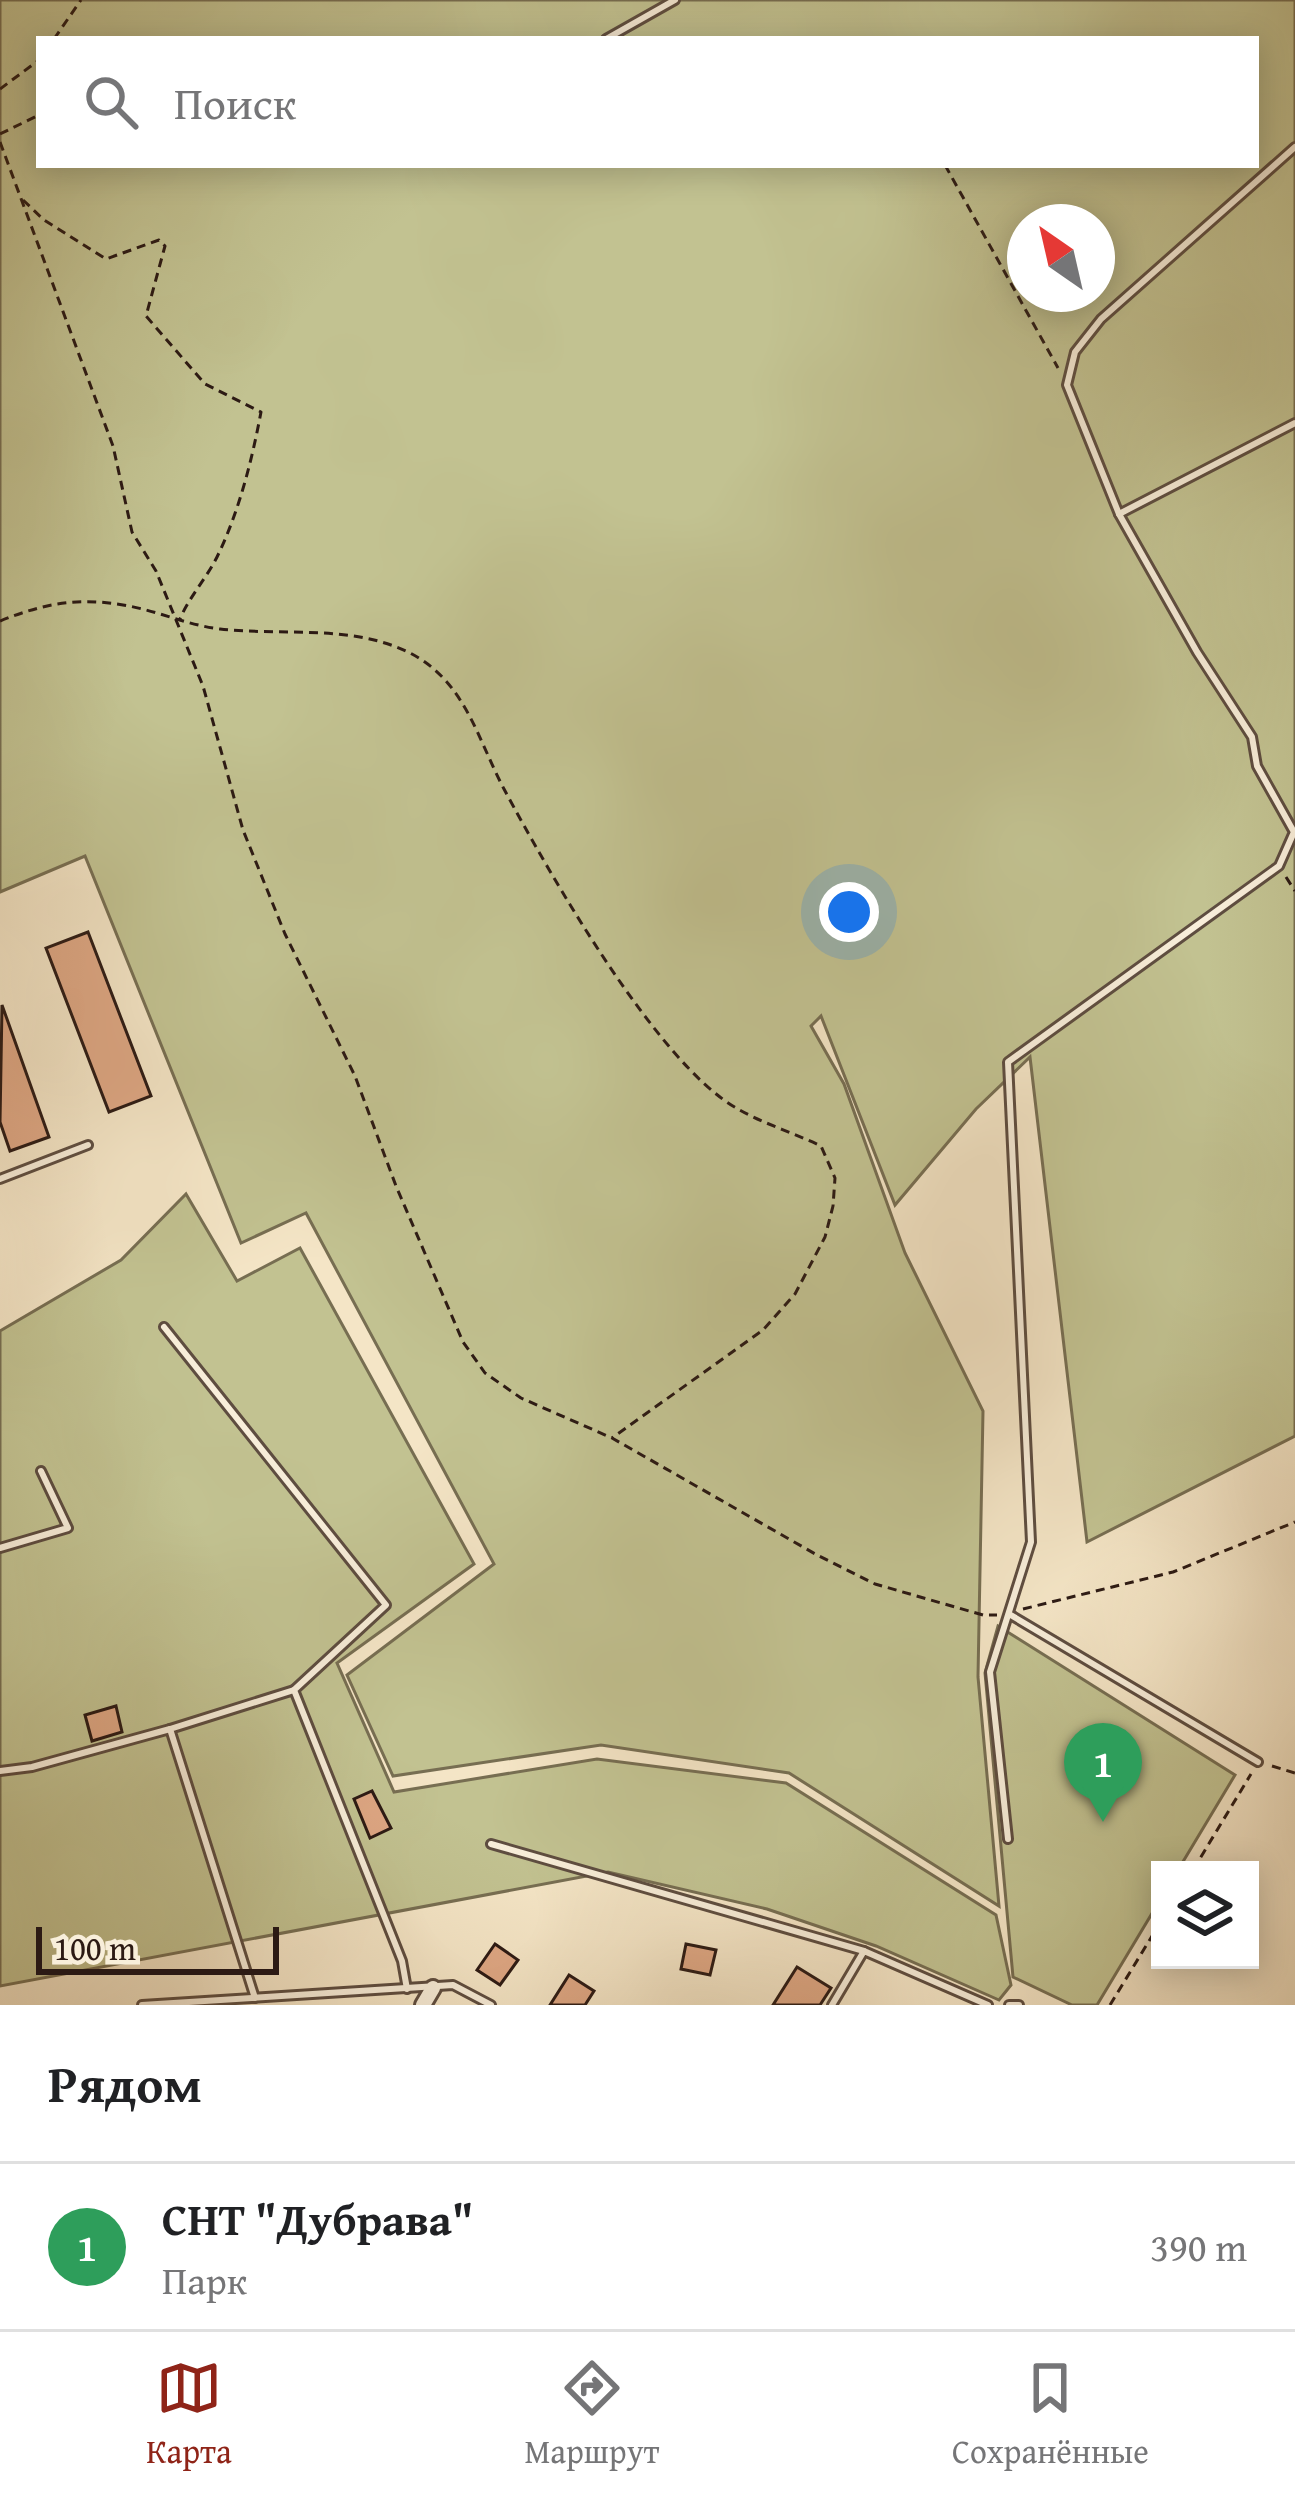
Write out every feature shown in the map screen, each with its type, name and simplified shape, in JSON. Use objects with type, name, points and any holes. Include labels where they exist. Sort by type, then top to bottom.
[{"type":"street","points":[[423,2005],[433,1988]]},
{"type":"lane","points":[[611,36],[675,0]]},
{"type":"lane","points":[[1008,1839],[990,1672],[1031,1542],[1008,1062],[1279,866],[1295,833],[1257,766],[1252,737],[1197,652],[1119,514],[1067,385],[1075,352],[1100,319],[1295,147]]},
{"type":"lane","points":[[1119,514],[1295,423]]},
{"type":"lane","points":[[0,1179],[88,1145]]},
{"type":"lane","points":[[0,1771],[32,1767],[170,1729],[294,1690],[386,1605],[164,1327]]},
{"type":"lane","points":[[0,1548],[68,1528],[41,1471]]},
{"type":"lane","points":[[1010,1614],[1258,1762]]},
{"type":"lane","points":[[294,1690],[401,1961],[407,1989]]},
{"type":"lane","points":[[170,1729],[255,1998]]},
{"type":"lane","points":[[491,1844],[864,1951],[988,2005]]},
{"type":"lane","points":[[832,2005],[864,1951]]},
{"type":"lane","points":[[142,2005],[454,1985],[491,2005]]},
{"type":"lane","points":[[1010,2005],[1019,2005]]},
{"type":"path","points":[[56,36],[81,0]]},
{"type":"path","points":[[0,89],[36,62]]},
{"type":"path","points":[[0,134],[36,116]]},
{"type":"path","points":[[0,142],[113,446],[132,532],[156,571],[202,686],[243,830],[285,934],[355,1076],[441,1297],[485,1373],[521,1397],[612,1438],[766,1528],[875,1584],[983,1615],[1010,1614],[1173,1572],[1295,1522]]},
{"type":"path","points":[[947,168],[1067,385]]},
{"type":"path","points":[[20,197],[44,220],[106,259],[159,240],[165,245],[146,316],[205,384],[261,412],[243,486],[216,560],[190,595],[178,623]]},
{"type":"path","points":[[0,621],[47,602],[124,605],[178,623],[350,634],[408,652],[450,682],[535,843],[658,1033],[697,1077],[736,1108],[821,1146],[835,1178],[833,1206],[825,1237],[795,1294],[763,1330],[612,1438]]},
{"type":"path","points":[[1279,866],[1295,891]]},
{"type":"path","points":[[1198,1861],[1258,1762],[1295,1773]]},
{"type":"path","points":[[1110,2005],[1151,1938]]},
{"type":"green space","points":[[0,0],[1295,0],[1295,1436],[1087,1542],[1030,1057],[976,1109],[895,1205],[821,1016],[811,1026],[844,1084],[905,1253],[983,1411],[978,1677],[999,1906],[789,1773],[601,1745],[393,1776],[347,1675],[494,1564],[306,1213],[241,1243],[85,856],[0,892]]},
{"type":"green space","points":[[186,1194],[237,1281],[300,1248],[474,1564],[337,1663],[394,1792],[597,1759],[786,1783],[996,1915],[1011,1985],[999,2000],[876,1946],[767,1909],[608,1872],[0,1986],[0,1331],[121,1260]]},
{"type":"green space","points":[[998,1626],[1235,1775],[1183,1861],[1151,1861],[1151,1915],[1097,2005],[1072,2005],[1013,1977],[985,1673]]},
{"type":"building","points":[[88,932],[151,1096],[109,1112],[46,948]]},
{"type":"building","points":[[2,1005],[49,1137],[10,1151],[0,1122]]},
{"type":"building","points":[[116,1706],[122,1732],[92,1741],[85,1715]]},
{"type":"building","points":[[372,1791],[391,1828],[370,1838],[354,1799]]},
{"type":"building","points":[[495,1944],[518,1960],[500,1985],[477,1970]]},
{"type":"building","points":[[686,1944],[716,1950],[710,1975],[681,1969]]},
{"type":"building","points":[[797,1967],[831,1988],[820,2005],[773,2005]]},
{"type":"building","points":[[569,1975],[594,1991],[585,2005],[550,2005]]},
{"type":"place","name":"СНТ \"Дубрава\"","points":[[1103,1822]]}]
